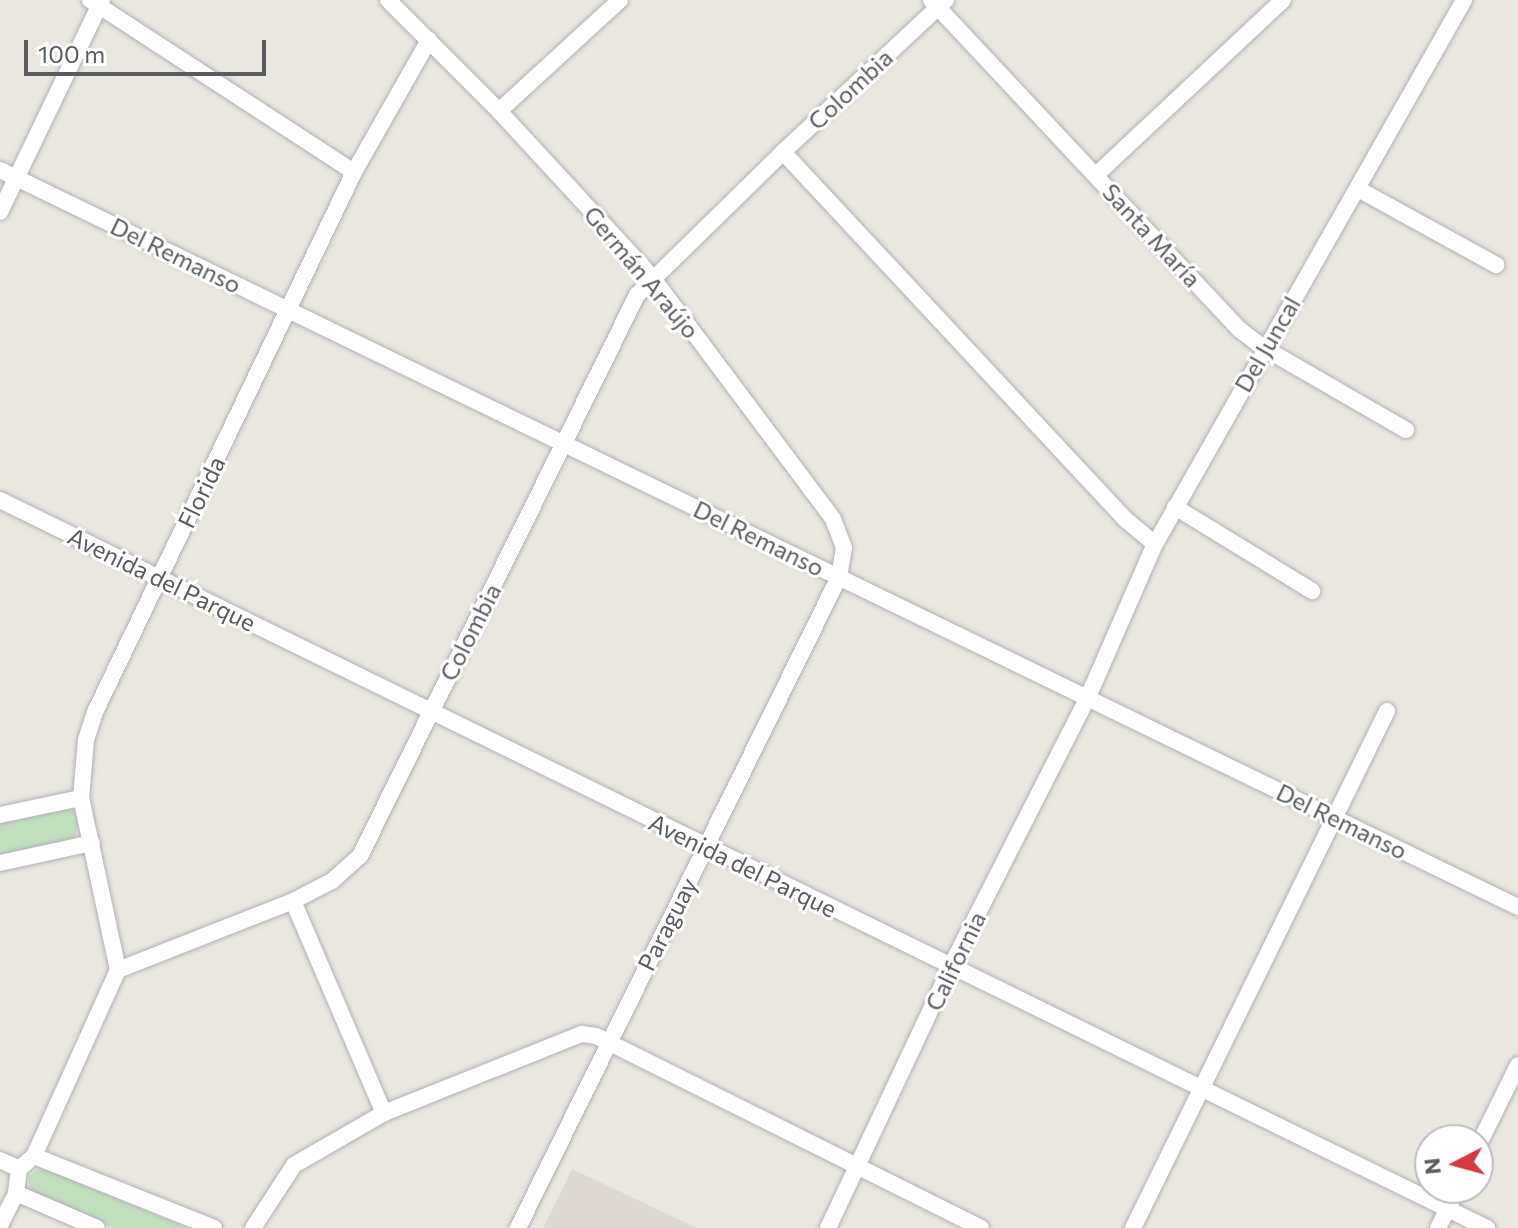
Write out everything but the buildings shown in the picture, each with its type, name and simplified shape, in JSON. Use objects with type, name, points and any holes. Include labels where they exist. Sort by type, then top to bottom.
[{"type":"street","name":"Germán Araújo","points":[[388,0],[499,111],[652,277],[833,519],[844,548],[839,577]]},
{"type":"street","points":[[499,111],[620,0]]},
{"type":"street","points":[[1096,175],[1283,0]]},
{"type":"street","name":"Del Juncal","points":[[1088,697],[1155,544],[1464,0]]},
{"type":"street","points":[[0,212],[97,2],[354,172]]},
{"type":"street","name":"Santa María","points":[[938,3],[1240,330],[1264,348],[1406,430]]},
{"type":"street","name":"Colombia","points":[[118,970],[293,901],[332,881],[360,856],[629,308],[652,277],[938,3]]},
{"type":"street","name":"Florida","points":[[118,970],[81,798],[86,740],[96,710],[354,172],[429,40]]},
{"type":"street","points":[[783,152],[1125,519],[1155,544]]},
{"type":"street","name":"Del Remanso","points":[[0,170],[1518,907]]},
{"type":"street","points":[[1358,189],[1496,265]]},
{"type":"street","name":"Avenida del Parque","points":[[0,500],[431,709],[705,848],[952,964],[1487,1228]]},
{"type":"street","points":[[1175,507],[1312,591]]},
{"type":"street","name":"Paraguay","points":[[518,1228],[607,1042],[839,577]]},
{"type":"street","name":"California","points":[[828,1228],[952,964],[1088,697]]},
{"type":"street","points":[[1133,1228],[1387,711]]},
{"type":"street","points":[[0,815],[81,798]]},
{"type":"street","points":[[0,863],[92,843]]},
{"type":"street","points":[[293,901],[384,1113]]},
{"type":"street","points":[[0,1225],[16,1193],[19,1169],[34,1156],[118,970]]},
{"type":"street","points":[[253,1228],[294,1165],[384,1113],[582,1034],[607,1042],[981,1228]]},
{"type":"street","points":[[1489,1124],[1518,1065]]},
{"type":"street","points":[[34,1156],[214,1228]]},
{"type":"street","points":[[0,1160],[19,1169]]},
{"type":"street","points":[[16,1193],[97,1228]]},
{"type":"street","points":[[1438,1228],[1450,1204]]},
{"type":"shaded area","points":[[572,1169],[697,1228],[543,1228]]},
{"type":"green space","points":[[66,808],[74,811],[79,821],[75,840],[0,856],[0,821]]},
{"type":"green space","points":[[42,1167],[187,1228],[113,1228],[29,1191],[29,1176]]}]
